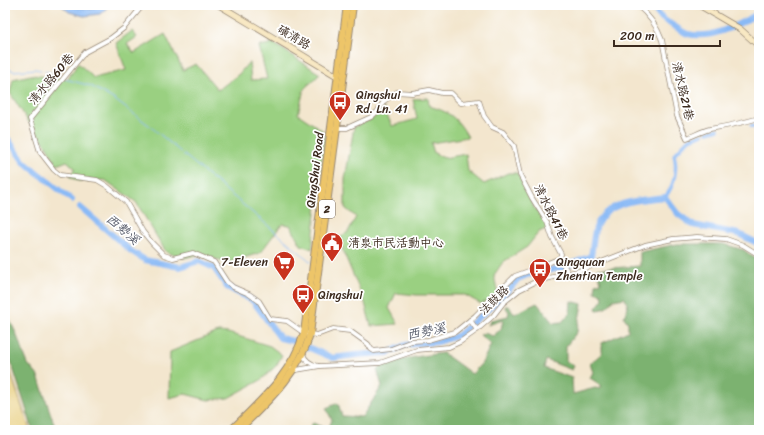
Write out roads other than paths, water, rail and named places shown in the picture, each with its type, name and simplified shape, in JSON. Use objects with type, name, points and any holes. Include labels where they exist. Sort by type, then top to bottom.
[{"type":"main road","name":"QingShui Road","points":[[306,336],[334,128],[347,5]]},
{"type":"main road","name":"QingShui Road","points":[[340,76],[353,5]]},
{"type":"main road","name":"2","points":[[239,430],[281,386],[302,351],[306,336]]},
{"type":"main road","name":"2","points":[[231,430],[292,368]]},
{"type":"street","name":"清水路60巷","points":[[143,5],[124,28],[111,38],[85,52],[30,119],[40,152],[44,159],[60,175],[97,180],[119,195],[132,210],[143,232],[164,255],[173,258],[193,253],[214,262],[227,282],[249,294],[258,301],[270,319],[287,321],[306,336]]},
{"type":"street","name":"磺清路","points":[[219,5],[340,76]]},
{"type":"street","name":"清水路21巷","points":[[637,5],[656,25],[659,31],[677,116],[687,138],[708,130],[746,123],[759,118]]},
{"type":"street","points":[[699,5],[731,22],[759,46]]},
{"type":"street","name":"清水路41巷","points":[[334,128],[347,128],[371,117],[378,111],[384,101],[397,92],[429,90],[442,94],[451,93],[461,103],[479,101],[484,116],[492,127],[503,132],[514,146],[520,175],[547,222],[552,237],[561,254],[560,258],[568,273]]},
{"type":"street","name":"法鼓路","points":[[292,368],[296,370],[320,366],[380,363],[417,350],[449,347],[460,342],[477,330],[518,290],[537,282],[578,271],[645,245],[673,239],[697,237],[726,239],[743,245],[759,255]]},
{"type":"street","points":[[306,336],[316,335],[333,329],[341,329],[350,331],[368,344],[374,351],[391,349],[412,341],[428,340],[449,334],[470,320],[515,276],[560,258]]},
{"type":"street","points":[[470,320],[477,330]]},
{"type":"street","points":[[398,346],[402,354]]},
{"type":"street","points":[[302,351],[307,361],[313,365],[320,366]]},
{"type":"water","points":[[61,5],[92,9],[98,5],[110,5],[100,14],[84,16],[69,12]]},
{"type":"waterway","points":[[653,5],[661,18],[688,34],[697,35],[706,35],[725,30],[759,13]]},
{"type":"waterway","points":[[5,66],[13,71],[36,69],[62,75]]},
{"type":"waterway","points":[[65,79],[91,86],[115,100],[150,126],[311,262]]},
{"type":"waterway","points":[[751,126],[759,128]]},
{"type":"waterway","points":[[708,132],[718,129]]},
{"type":"waterway","points":[[665,197],[673,183],[676,166],[674,155],[689,139],[703,134]]},
{"type":"waterway","name":"西勢溪","points":[[5,135],[24,162],[72,200]]},
{"type":"waterway","name":"西勢溪","points":[[80,207],[131,251],[145,260],[180,267],[199,261],[214,268],[227,287],[253,301],[280,338],[293,341],[333,358],[388,353],[405,345],[438,342],[459,335],[504,295],[518,279],[527,275],[564,267],[591,256],[597,225],[602,217],[609,210],[626,203],[665,197],[678,214],[693,225],[739,234],[759,244]]},
{"type":"place","name":"Qingshui Rd. Ln. 41","points":[[340,122]]},
{"type":"place","name":"清泉市民活動中心","points":[[332,262]]},
{"type":"place","name":"7-Eleven","points":[[284,282]]},
{"type":"place","name":"Qingquan Zhentian Temple","points":[[540,288]]},
{"type":"place","name":"Qingshui","points":[[303,314]]}]
